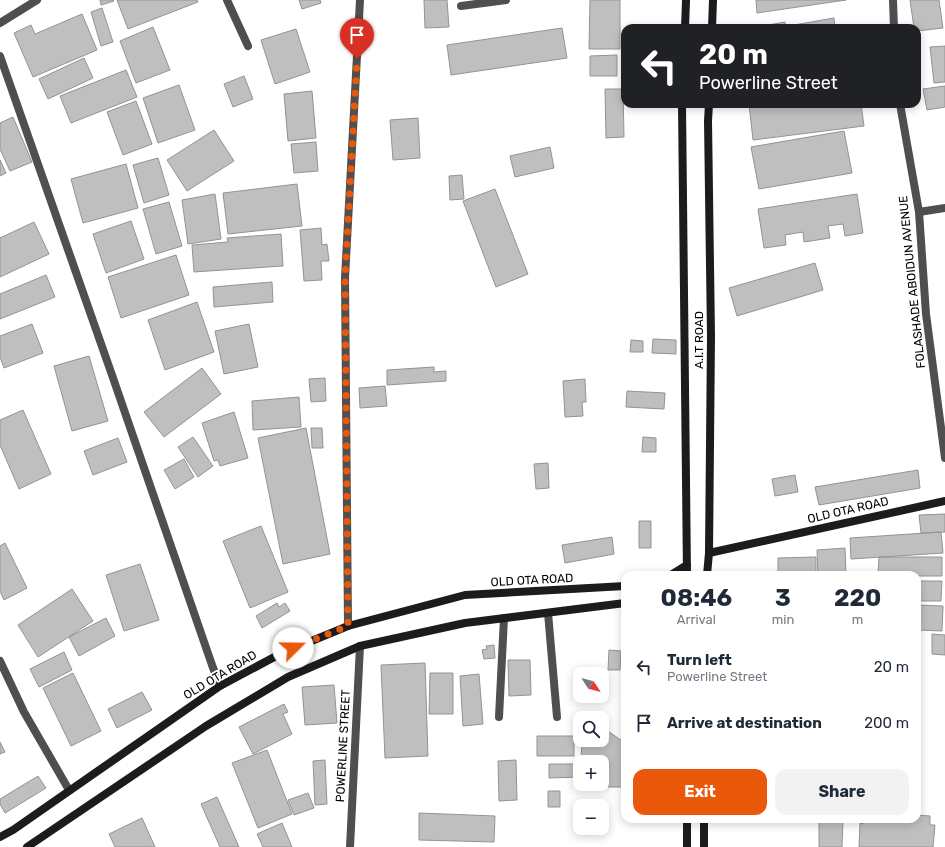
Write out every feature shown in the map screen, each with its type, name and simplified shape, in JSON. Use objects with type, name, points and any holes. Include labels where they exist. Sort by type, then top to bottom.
[{"type":"street","points":[[227,0],[248,46]]},
{"type":"street","points":[[348,626],[345,278],[360,0]]},
{"type":"street","points":[[461,6],[506,0]]},
{"type":"street","points":[[684,24],[686,0]]},
{"type":"street","points":[[712,24],[713,0]]},
{"type":"street","points":[[893,0],[894,24]]},
{"type":"street","points":[[0,22],[33,1]]},
{"type":"street","points":[[0,56],[220,686]]},
{"type":"street","name":"A.I.T ROAD","points":[[682,108],[687,571]]},
{"type":"street","name":"A.I.T ROAD","points":[[707,571],[709,553],[711,336],[709,108]]},
{"type":"street","name":"FOLASHADE ABOIDUN AVENUE","points":[[901,108],[919,212],[926,314],[945,458]]},
{"type":"street","points":[[919,212],[945,208]]},
{"type":"street","name":"OLD OTA ROAD","points":[[709,553],[945,501]]},
{"type":"street","points":[[677,571],[687,565]]},
{"type":"street","name":"OLD OTA ROAD","points":[[0,837],[13,830],[220,686],[280,654],[348,626],[466,595],[621,586]]},
{"type":"street","points":[[27,847],[206,726],[288,676],[360,646],[465,624],[621,603]]},
{"type":"street","points":[[548,612],[557,717]]},
{"type":"street","points":[[499,717],[504,618]]},
{"type":"street","name":"POWERLINE STREET","points":[[350,847],[360,646]]},
{"type":"street","points":[[0,661],[24,712],[69,790]]},
{"type":"street","points":[[687,823],[687,847]]},
{"type":"street","points":[[704,823],[704,847]]},
{"type":"building","points":[[100,0],[113,0],[114,1],[101,5]]},
{"type":"building","points":[[117,0],[197,0],[198,2],[128,29]]},
{"type":"building","points":[[299,0],[320,0],[321,3],[302,9]]},
{"type":"building","points":[[424,0],[447,0],[449,27],[425,28]]},
{"type":"building","points":[[590,0],[620,0],[620,49],[589,49]]},
{"type":"building","points":[[756,0],[846,0],[757,13]]},
{"type":"building","points":[[910,0],[939,0],[943,28],[921,31],[921,24],[913,24]]},
{"type":"building","points":[[102,8],[113,42],[101,46],[91,12]]},
{"type":"building","points":[[82,14],[97,50],[33,77],[14,33],[31,25],[35,34]]},
{"type":"building","points":[[834,18],[835,24],[800,24]]},
{"type":"building","points":[[785,22],[785,24],[774,24]]},
{"type":"building","points":[[153,27],[170,70],[136,83],[120,41]]},
{"type":"building","points":[[562,28],[567,58],[451,75],[447,45]]},
{"type":"building","points":[[296,29],[310,72],[275,84],[261,40]]},
{"type":"building","points":[[945,46],[945,82],[934,83],[930,47]]},
{"type":"building","points":[[617,55],[617,76],[590,76],[590,56]]},
{"type":"building","points":[[84,58],[93,78],[48,99],[39,79]]},
{"type":"building","points":[[126,70],[137,97],[71,123],[60,96]]},
{"type":"building","points":[[244,76],[253,99],[233,107],[224,84]]},
{"type":"building","points":[[179,85],[195,130],[158,143],[143,98]]},
{"type":"building","points":[[945,86],[945,107],[927,110],[923,89]]},
{"type":"building","points":[[605,89],[621,89],[621,108],[623,108],[624,137],[606,138]]},
{"type":"building","points":[[312,91],[316,138],[288,141],[284,94]]},
{"type":"building","points":[[136,101],[152,144],[123,155],[107,112]]},
{"type":"building","points":[[749,108],[862,108],[864,126],[753,140]]},
{"type":"building","points":[[13,117],[32,162],[10,171],[0,149],[0,123]]},
{"type":"building","points":[[418,118],[420,158],[393,160],[390,120]]},
{"type":"building","points":[[214,130],[234,161],[187,191],[167,160]]},
{"type":"building","points":[[844,131],[852,173],[759,189],[751,147]]},
{"type":"building","points":[[316,142],[318,171],[294,173],[291,144]]},
{"type":"building","points":[[550,147],[554,168],[515,177],[510,156]]},
{"type":"building","points":[[158,158],[169,195],[144,203],[133,165]]},
{"type":"building","points":[[0,160],[6,173],[0,176]]},
{"type":"building","points":[[126,164],[138,208],[83,223],[71,179]]},
{"type":"building","points":[[462,175],[464,199],[450,200],[449,176]]},
{"type":"building","points":[[297,184],[302,226],[228,234],[223,193]]},
{"type":"building","points":[[495,189],[528,274],[496,287],[463,201]]},
{"type":"building","points":[[215,194],[221,239],[188,244],[182,200]]},
{"type":"building","points":[[857,194],[863,233],[845,236],[843,224],[828,226],[830,238],[804,242],[803,232],[785,235],[786,245],[764,248],[758,209]]},
{"type":"building","points":[[169,202],[182,246],[156,254],[143,209]]},
{"type":"building","points":[[131,221],[144,259],[106,273],[93,234]]},
{"type":"building","points":[[34,222],[49,254],[0,277],[0,238]]},
{"type":"building","points":[[321,228],[322,245],[327,244],[329,261],[321,261],[322,280],[304,281],[300,230]]},
{"type":"building","points":[[281,234],[283,266],[194,272],[192,245],[228,242],[227,238]]},
{"type":"building","points":[[176,255],[189,295],[121,318],[108,277]]},
{"type":"building","points":[[815,263],[823,290],[737,316],[729,288]]},
{"type":"building","points":[[46,275],[55,297],[0,319],[0,294]]},
{"type":"building","points":[[272,282],[273,302],[214,307],[213,287]]},
{"type":"building","points":[[197,302],[214,352],[165,370],[148,320]]},
{"type":"building","points":[[32,324],[43,353],[4,368],[0,357],[0,336]]},
{"type":"building","points":[[249,324],[258,367],[224,374],[215,331]]},
{"type":"building","points":[[653,339],[676,340],[676,354],[652,353]]},
{"type":"building","points":[[631,340],[643,341],[643,352],[630,352]]},
{"type":"building","points":[[89,356],[108,421],[72,431],[54,366]]},
{"type":"building","points":[[434,367],[434,372],[446,371],[446,381],[387,385],[387,370]]},
{"type":"building","points":[[202,368],[221,394],[164,437],[144,412]]},
{"type":"building","points":[[325,378],[326,401],[311,402],[309,379]]},
{"type":"building","points":[[585,379],[586,402],[582,402],[583,416],[565,417],[563,381]]},
{"type":"building","points":[[385,386],[387,406],[360,408],[359,388]]},
{"type":"building","points":[[627,391],[665,393],[664,409],[626,407]]},
{"type":"building","points":[[299,397],[301,427],[253,430],[252,401]]},
{"type":"building","points":[[23,410],[51,474],[19,489],[0,445],[0,420]]},
{"type":"building","points":[[234,412],[248,458],[220,466],[218,460],[214,461],[202,423]]},
{"type":"building","points":[[306,428],[330,554],[283,564],[258,438]]},
{"type":"building","points":[[311,428],[322,428],[323,448],[312,448]]},
{"type":"building","points":[[193,437],[213,466],[198,477],[178,447]]},
{"type":"building","points":[[643,437],[656,438],[656,452],[642,452]]},
{"type":"building","points":[[118,438],[127,462],[93,475],[84,451]]},
{"type":"building","points":[[184,459],[194,477],[175,489],[164,470]]},
{"type":"building","points":[[548,463],[549,488],[536,489],[534,464]]},
{"type":"building","points":[[918,470],[920,488],[819,505],[815,487]]},
{"type":"building","points":[[795,475],[798,492],[775,496],[772,479]]},
{"type":"building","points":[[945,514],[945,532],[921,533],[919,515]]},
{"type":"building","points":[[639,521],[651,521],[651,548],[639,548]]},
{"type":"building","points":[[261,526],[288,592],[250,608],[223,541]]},
{"type":"building","points":[[941,532],[943,553],[851,559],[850,538]]},
{"type":"building","points":[[612,537],[614,554],[565,563],[562,545]]},
{"type":"building","points":[[5,543],[27,588],[4,600],[0,591],[0,546]]},
{"type":"building","points":[[845,548],[846,571],[818,571],[817,550]]},
{"type":"building","points":[[816,557],[816,571],[778,571],[778,558]]},
{"type":"building","points":[[879,557],[942,557],[942,576],[921,576],[921,571],[878,571]]},
{"type":"building","points":[[140,564],[159,620],[124,631],[106,575]]},
{"type":"building","points":[[921,581],[942,581],[941,601],[921,601]]},
{"type":"building","points":[[72,589],[93,621],[38,657],[18,625]]},
{"type":"building","points":[[277,603],[279,607],[285,603],[290,611],[262,628],[256,616]]},
{"type":"building","points":[[921,605],[943,606],[942,631],[921,630]]},
{"type":"building","points":[[106,618],[115,636],[79,656],[69,637]]},
{"type":"building","points":[[932,634],[945,635],[945,655],[932,654]]},
{"type":"building","points":[[494,645],[495,658],[484,659],[482,650],[487,649],[486,646]]},
{"type":"building","points":[[609,650],[621,651],[620,670],[609,670]]},
{"type":"building","points":[[64,652],[72,670],[39,687],[30,669]]},
{"type":"building","points":[[508,660],[530,660],[531,695],[509,696]]},
{"type":"building","points":[[425,663],[428,756],[385,758],[381,665]]},
{"type":"building","points":[[73,673],[101,731],[71,746],[43,688]]},
{"type":"building","points":[[430,673],[453,673],[453,714],[429,714]]},
{"type":"building","points":[[479,674],[483,724],[463,726],[460,676]]},
{"type":"building","points":[[334,685],[337,723],[305,725],[302,687]]},
{"type":"building","points":[[142,692],[152,710],[117,728],[108,709]]},
{"type":"building","points":[[284,704],[288,712],[283,714],[292,734],[253,754],[239,727]]},
{"type":"building","points":[[609,732],[621,740],[621,787],[609,787],[609,755],[581,755],[582,747],[609,747]]},
{"type":"building","points":[[537,736],[573,736],[573,756],[537,756]]},
{"type":"building","points":[[0,742],[5,752],[0,754]]},
{"type":"building","points":[[267,750],[292,814],[258,828],[232,763]]},
{"type":"building","points":[[325,760],[327,804],[315,805],[313,761]]},
{"type":"building","points":[[516,760],[517,800],[499,801],[498,761]]},
{"type":"building","points":[[549,764],[573,764],[573,777],[549,778]]},
{"type":"building","points":[[38,776],[46,788],[5,813],[0,804],[0,799]]},
{"type":"building","points":[[548,791],[560,791],[560,807],[548,807]]},
{"type":"building","points":[[308,793],[314,808],[294,815],[288,800]]},
{"type":"building","points":[[217,797],[239,847],[220,847],[201,804]]},
{"type":"building","points":[[419,813],[495,816],[494,842],[419,840]]},
{"type":"building","points":[[921,815],[930,816],[930,825],[935,825],[933,847],[859,847],[860,823],[921,823]]},
{"type":"building","points":[[142,818],[155,847],[115,847],[109,834]]},
{"type":"building","points":[[282,823],[292,847],[263,847],[257,834]]},
{"type":"building","points":[[819,823],[843,823],[842,847],[819,847]]},
{"type":"route","points":[[293,648],[348,626],[345,278],[357,59]]}]
